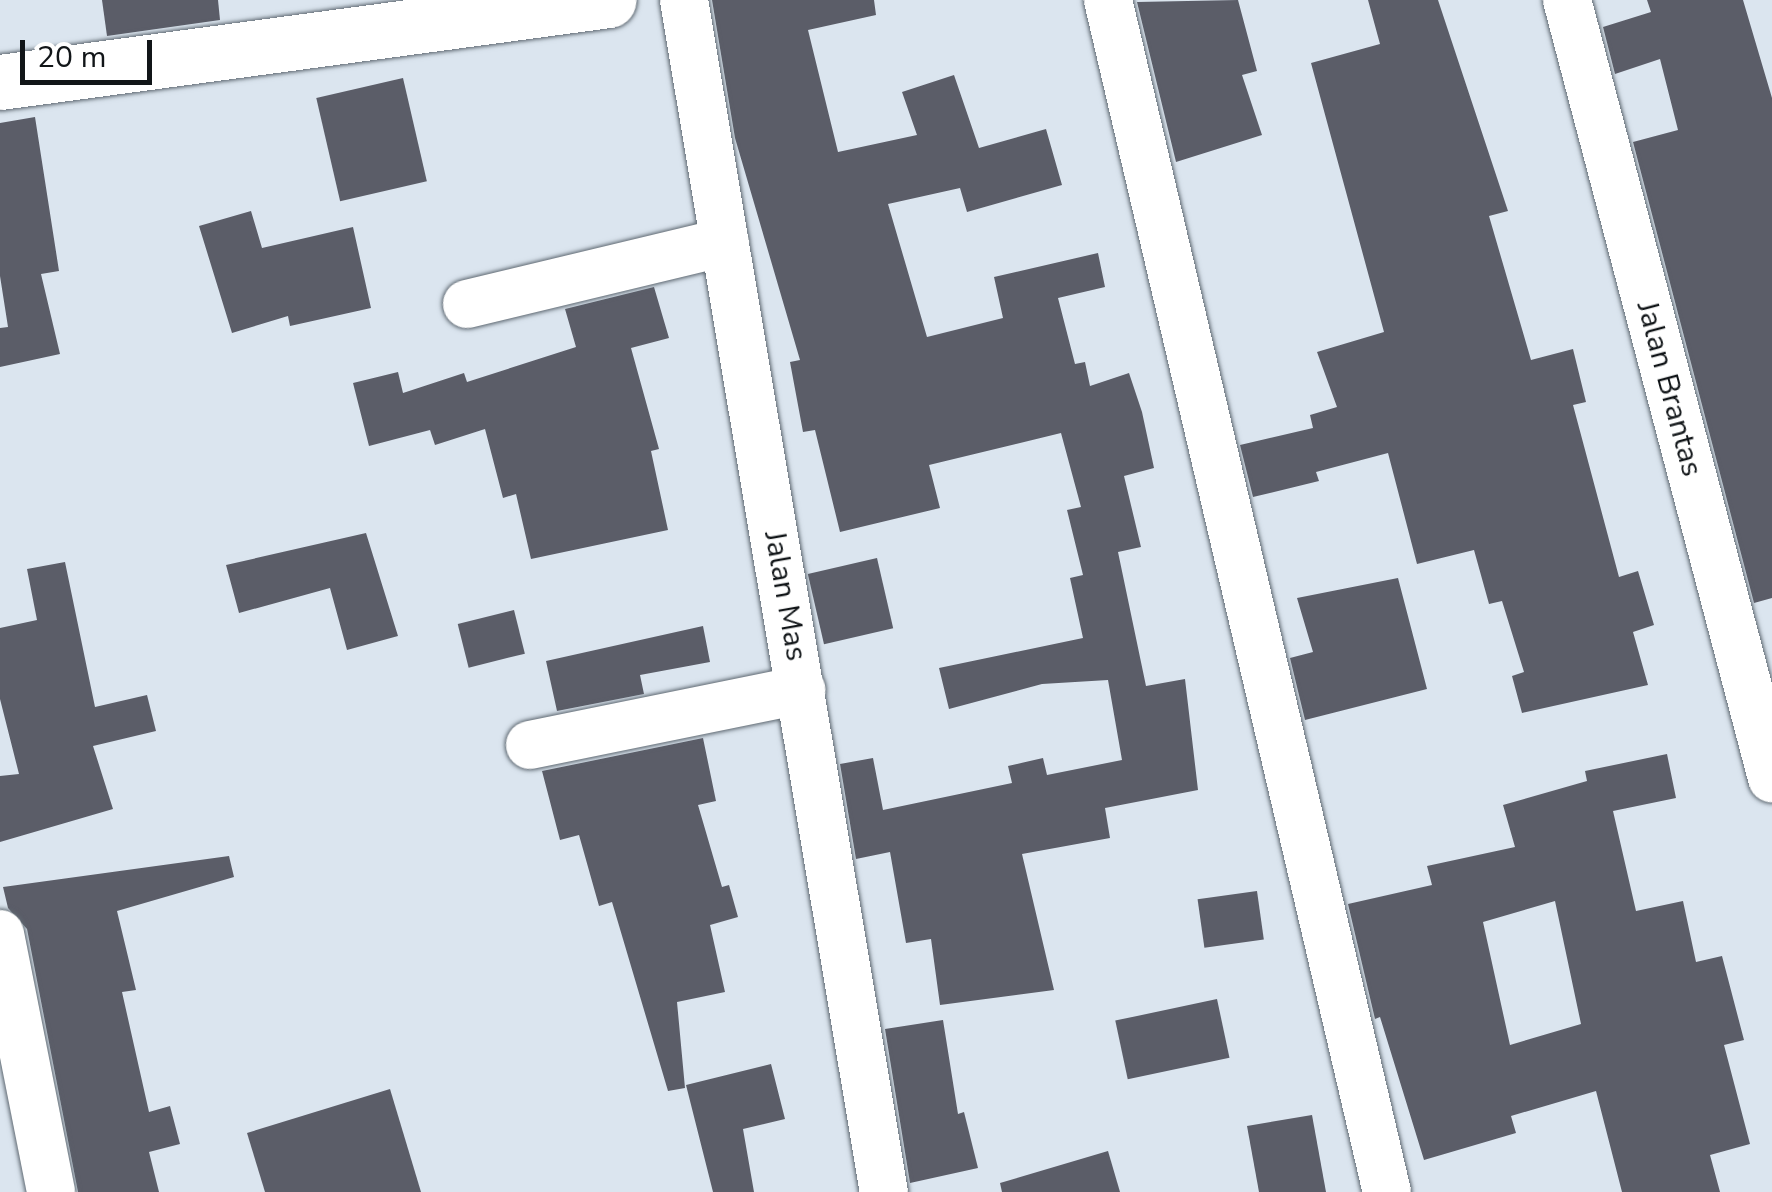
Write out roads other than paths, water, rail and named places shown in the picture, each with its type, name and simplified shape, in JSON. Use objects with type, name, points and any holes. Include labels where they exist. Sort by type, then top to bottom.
[{"type":"street","points":[[0,82],[609,0]]},
{"type":"street","name":"Jalan Mas","points":[[684,0],[884,1192]]},
{"type":"street","points":[[1108,0],[1387,1192]]},
{"type":"street","name":"Jalan Brantas","points":[[1567,0],[1772,778]]},
{"type":"street","points":[[467,304],[725,242]]},
{"type":"street","points":[[530,746],[801,690]]},
{"type":"street","points":[[0,934],[51,1192]]}]
